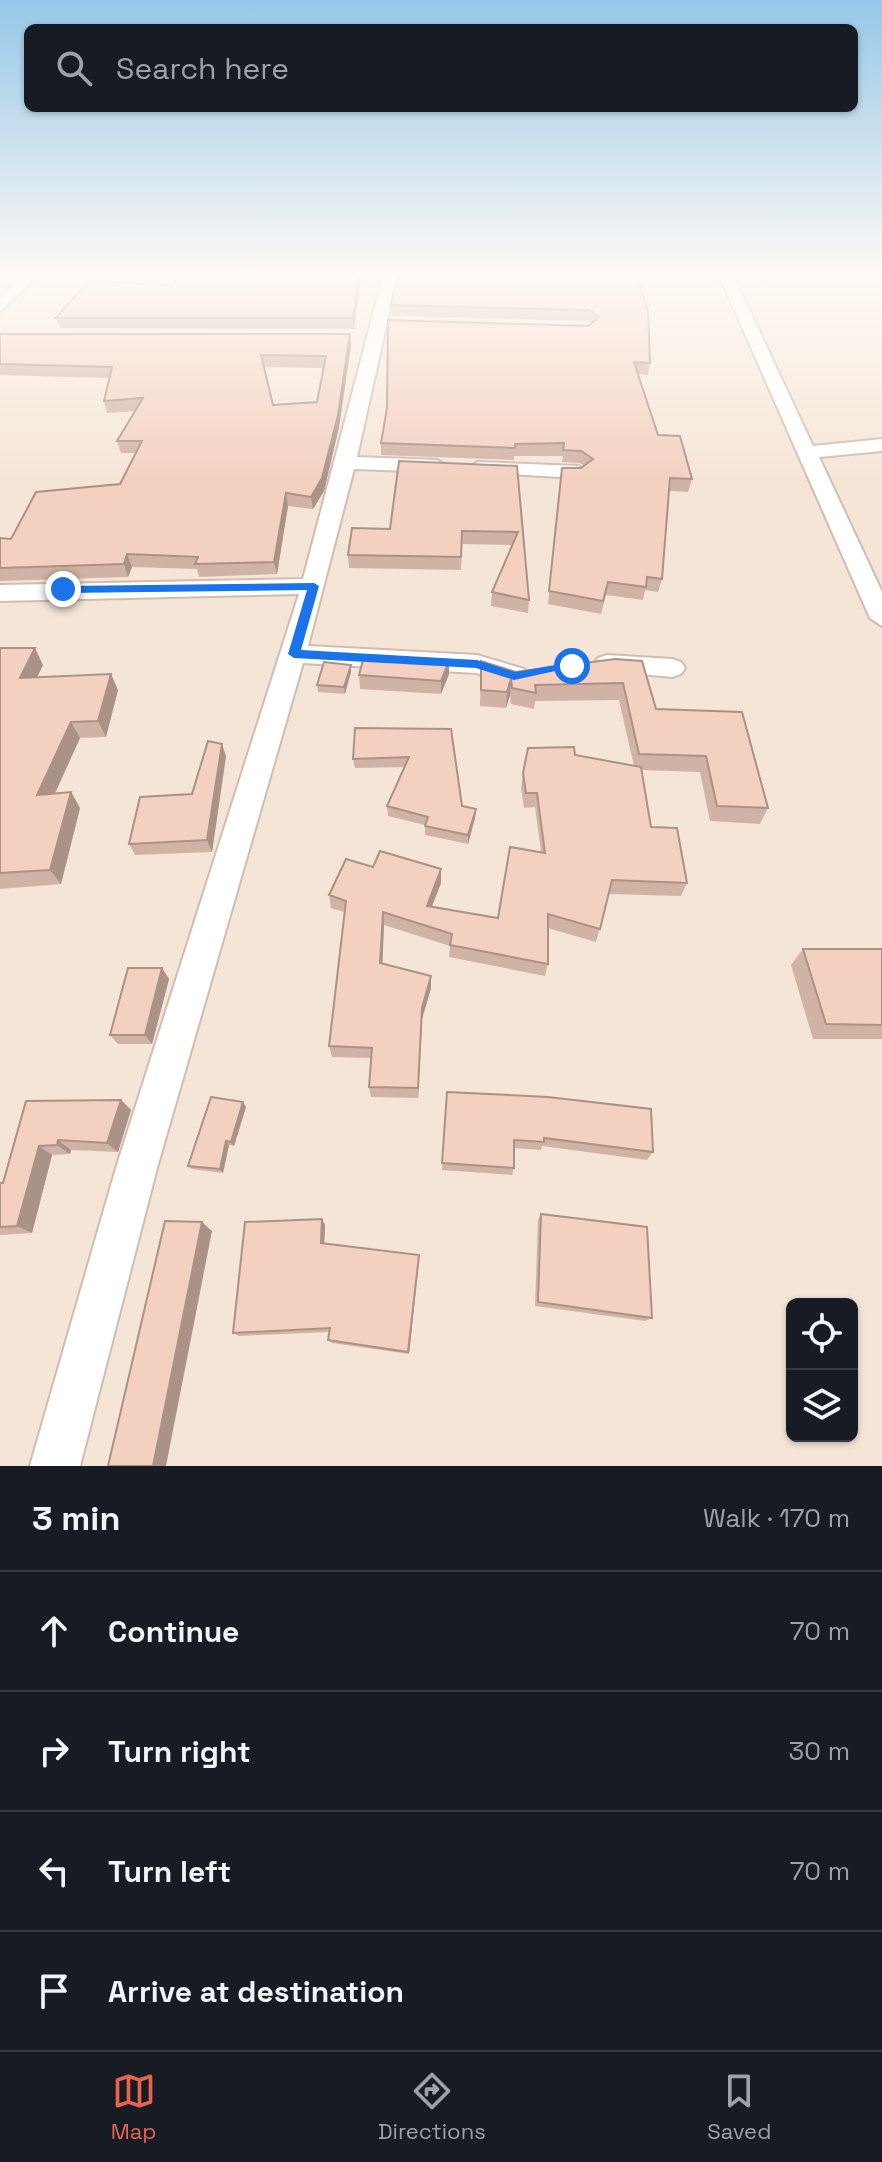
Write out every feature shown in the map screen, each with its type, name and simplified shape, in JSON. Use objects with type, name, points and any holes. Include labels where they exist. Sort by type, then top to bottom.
[{"type":"street","points":[[55,1466],[90,1322],[314,586],[375,345]]},
{"type":"street","points":[[758,345],[882,618]]},
{"type":"street","points":[[807,452],[882,445]]},
{"type":"street","points":[[346,463],[578,472]]},
{"type":"street","points":[[0,593],[314,586]]},
{"type":"street","points":[[294,654],[477,664],[514,676],[537,674]]},
{"type":"street","points":[[585,665],[672,668]]},
{"type":"shaded area","points":[[0,345],[882,345],[882,1466],[0,1466]]},
{"type":"building","points":[[0,345],[348,345],[338,415],[322,478],[311,497],[286,493],[274,562],[195,564],[198,557],[127,554],[124,564],[0,568],[0,538],[11,539],[36,492],[120,484],[142,441],[117,441],[143,398],[104,401],[112,367],[0,364]],"holes":[[[261,355],[326,356],[317,402],[273,405]]]},
{"type":"building","points":[[388,345],[649,345],[650,363],[634,362],[658,435],[680,436],[692,479],[670,478],[662,579],[647,577],[646,587],[608,582],[603,601],[549,591],[562,468],[581,468],[593,459],[581,451],[563,450],[564,443],[515,444],[515,448],[381,443],[387,408]]},
{"type":"building","points":[[399,461],[517,466],[529,600],[492,592],[518,532],[462,531],[461,557],[348,555],[352,528],[390,529]]},
{"type":"building","points":[[0,648],[35,648],[20,678],[111,674],[98,721],[71,722],[37,795],[71,792],[50,870],[0,873]]},
{"type":"building","points":[[364,656],[449,661],[441,681],[359,675]]},
{"type":"building","points":[[615,659],[642,661],[656,709],[742,712],[768,808],[717,806],[706,756],[639,754],[623,683],[535,685],[536,693],[512,688],[511,679],[507,692],[481,690],[481,661],[516,672]]},
{"type":"building","points":[[324,662],[351,665],[344,687],[317,685]]},
{"type":"building","points":[[355,728],[451,729],[462,806],[476,809],[468,835],[425,826],[428,817],[387,806],[409,757],[353,759]]},
{"type":"building","points":[[208,741],[222,744],[207,840],[129,844],[140,797],[192,794]]},
{"type":"building","points":[[574,747],[575,755],[641,767],[651,827],[677,828],[687,883],[612,880],[600,929],[548,914],[548,964],[450,945],[452,934],[383,912],[380,963],[431,976],[422,1008],[418,1088],[369,1087],[372,1048],[329,1046],[346,901],[329,895],[346,859],[373,867],[380,851],[441,869],[427,906],[498,918],[510,847],[545,853],[537,793],[526,793],[523,773],[528,748]]},
{"type":"building","points":[[803,949],[882,949],[882,1025],[826,1024]]},
{"type":"building","points":[[128,968],[162,968],[145,1035],[110,1035]]},
{"type":"building","points":[[447,1092],[548,1097],[651,1109],[653,1152],[544,1138],[544,1142],[514,1140],[514,1168],[442,1163]]},
{"type":"building","points":[[211,1097],[243,1102],[231,1142],[226,1141],[220,1169],[188,1166]]},
{"type":"building","points":[[121,1100],[107,1143],[58,1140],[57,1145],[39,1146],[17,1226],[0,1227],[0,1183],[3,1183],[26,1101]]},
{"type":"building","points":[[541,1214],[647,1227],[652,1318],[538,1302]]},
{"type":"building","points":[[322,1219],[321,1243],[419,1255],[408,1352],[328,1340],[330,1328],[233,1333],[245,1222]]},
{"type":"building","points":[[165,1221],[202,1222],[153,1466],[108,1466]]},
{"type":"route","points":[[63,589],[314,586],[294,654],[477,664],[492,672],[514,676],[548,673],[572,666]]}]
